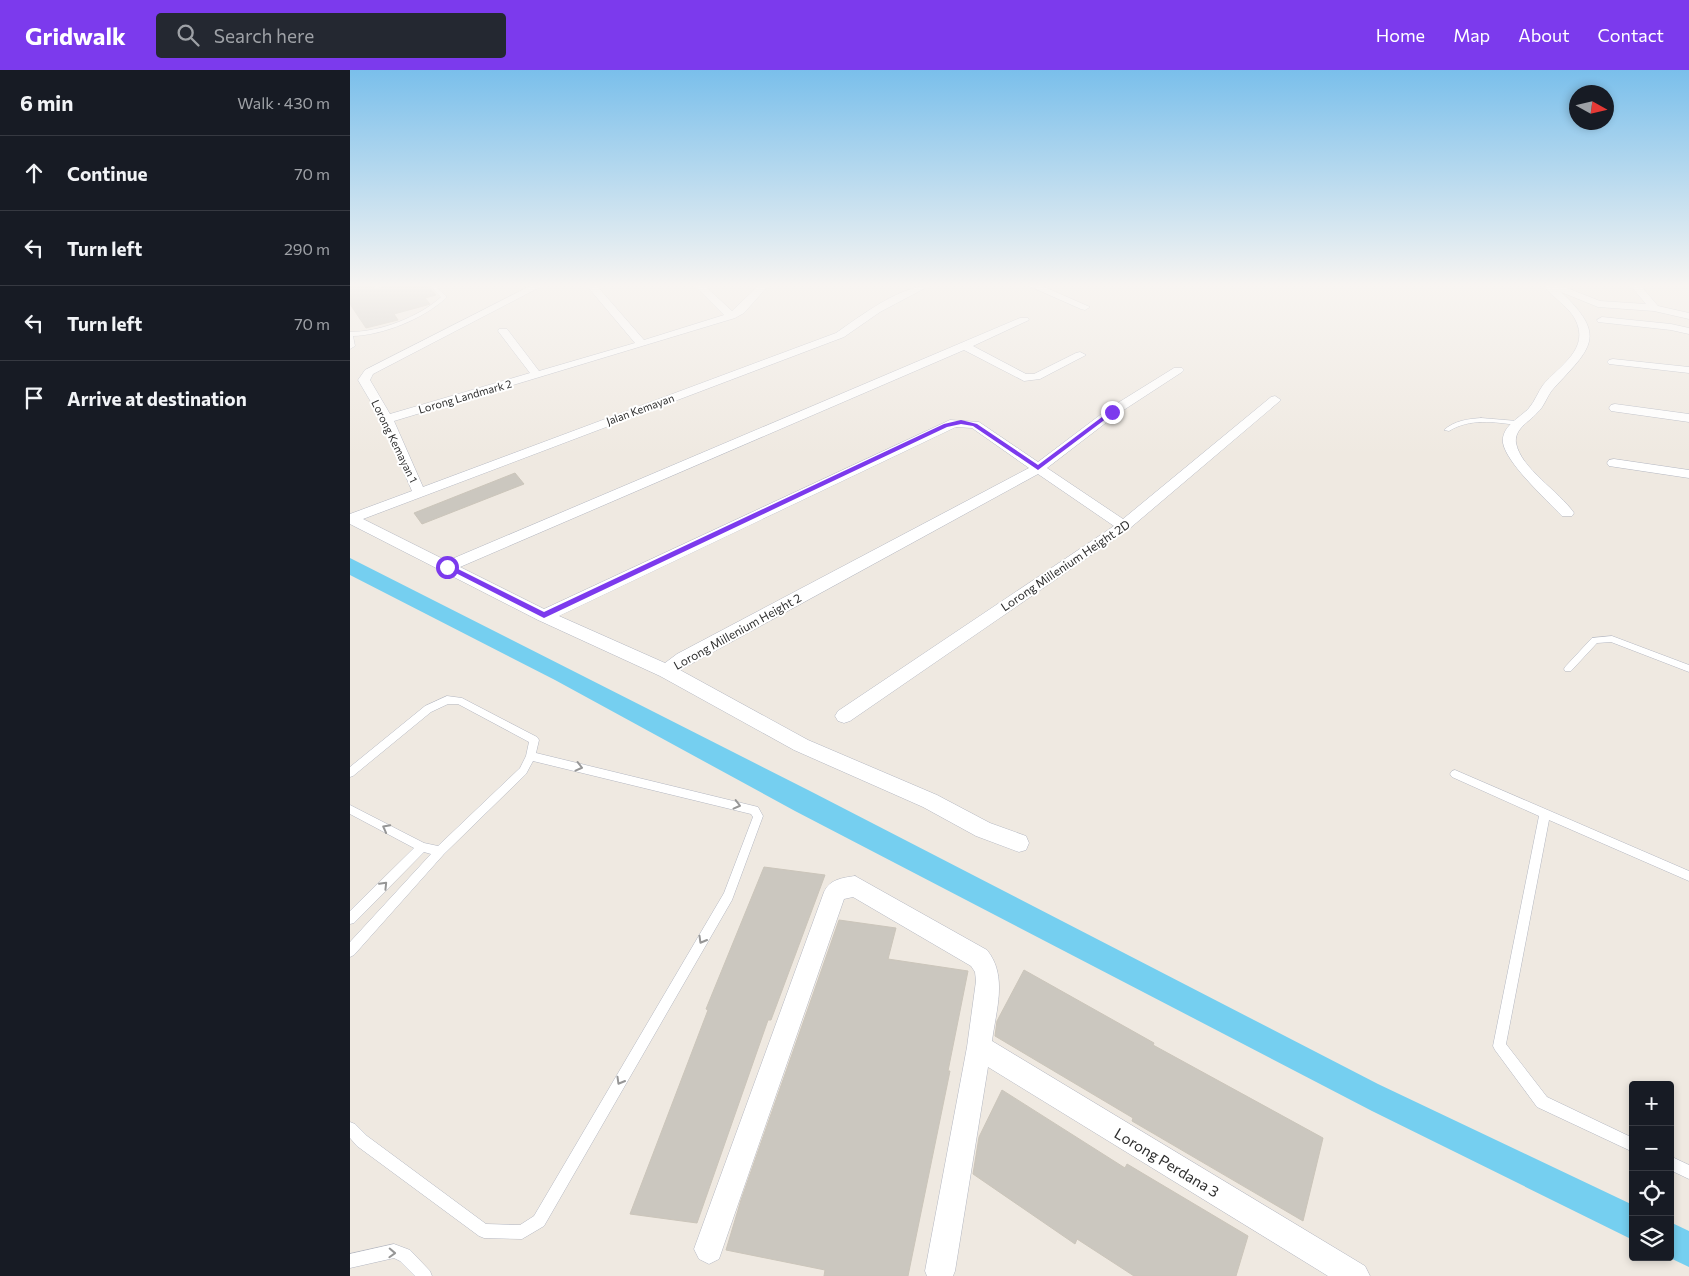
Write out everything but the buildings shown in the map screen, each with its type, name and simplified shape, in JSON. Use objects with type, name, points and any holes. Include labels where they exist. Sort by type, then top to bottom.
[{"type":"street","name":"Lorong Kemayan 1","points":[[419,492],[386,419],[364,380],[369,372],[427,342]]},
{"type":"street","points":[[511,342],[536,375]]},
{"type":"street","name":"Lorong Landmark 2","points":[[386,419],[647,342]]},
{"type":"street","name":"Jalan Kemayan","points":[[350,519],[820,342]]},
{"type":"street","points":[[447,567],[974,342]]},
{"type":"street","points":[[1567,513],[1516,459],[1510,448],[1508,438],[1511,430],[1517,423],[1533,411],[1549,387],[1579,357],[1583,342]]},
{"type":"street","points":[[966,346],[1024,378],[1036,377],[1080,355]]},
{"type":"street","points":[[1613,362],[1689,370]]},
{"type":"street","name":"Lorong Millenium Height 2","points":[[350,519],[544,616],[666,670],[683,659],[1038,468],[1112,412],[1178,370]]},
{"type":"street","name":"Lorong Millenium Height 2D","points":[[844,716],[1124,526],[1276,400]]},
{"type":"street","points":[[1615,408],[1689,418]]},
{"type":"street","points":[[544,616],[954,423],[975,425],[1124,526]]},
{"type":"street","points":[[1614,463],[1689,474]]},
{"type":"street","points":[[666,670],[801,745],[930,801],[983,830],[1019,843]]},
{"type":"street","points":[[709,1249],[835,892],[841,888],[855,886],[979,958],[986,967],[988,981],[980,1047],[940,1271]]},
{"type":"street","name":"Lorong Perdana 3","points":[[980,1047],[1355,1276]]},
{"type":"lane","points":[[1447,430],[1457,424],[1478,421],[1517,423]]},
{"type":"lane","points":[[1568,669],[1595,640],[1612,640],[1689,669]]},
{"type":"lane","points":[[350,773],[428,709],[447,700],[460,700],[534,740],[532,756],[523,771],[440,851],[350,951]]},
{"type":"lane","points":[[350,1129],[362,1141],[484,1231],[522,1232],[539,1221],[728,896],[758,816],[754,810],[532,756]]},
{"type":"lane","points":[[1456,774],[1689,876]]},
{"type":"lane","points":[[350,809],[422,846],[440,851]]},
{"type":"lane","points":[[1545,813],[1499,1046],[1542,1102],[1629,1143]]},
{"type":"lane","points":[[350,919],[422,846]]},
{"type":"lane","points":[[1674,1165],[1689,1172]]},
{"type":"lane","points":[[350,1261],[394,1252],[404,1255],[425,1276]]},
{"type":"water","points":[[350,558],[810,791],[1378,1084],[1629,1203],[1629,1238],[1372,1111],[795,811],[555,680],[350,575]]},
{"type":"water","points":[[1674,1224],[1689,1231],[1689,1267],[1674,1260]]},
{"type":"route","points":[[447,567],[544,616],[946,425],[961,422],[975,425],[1038,468],[1112,412]]}]
